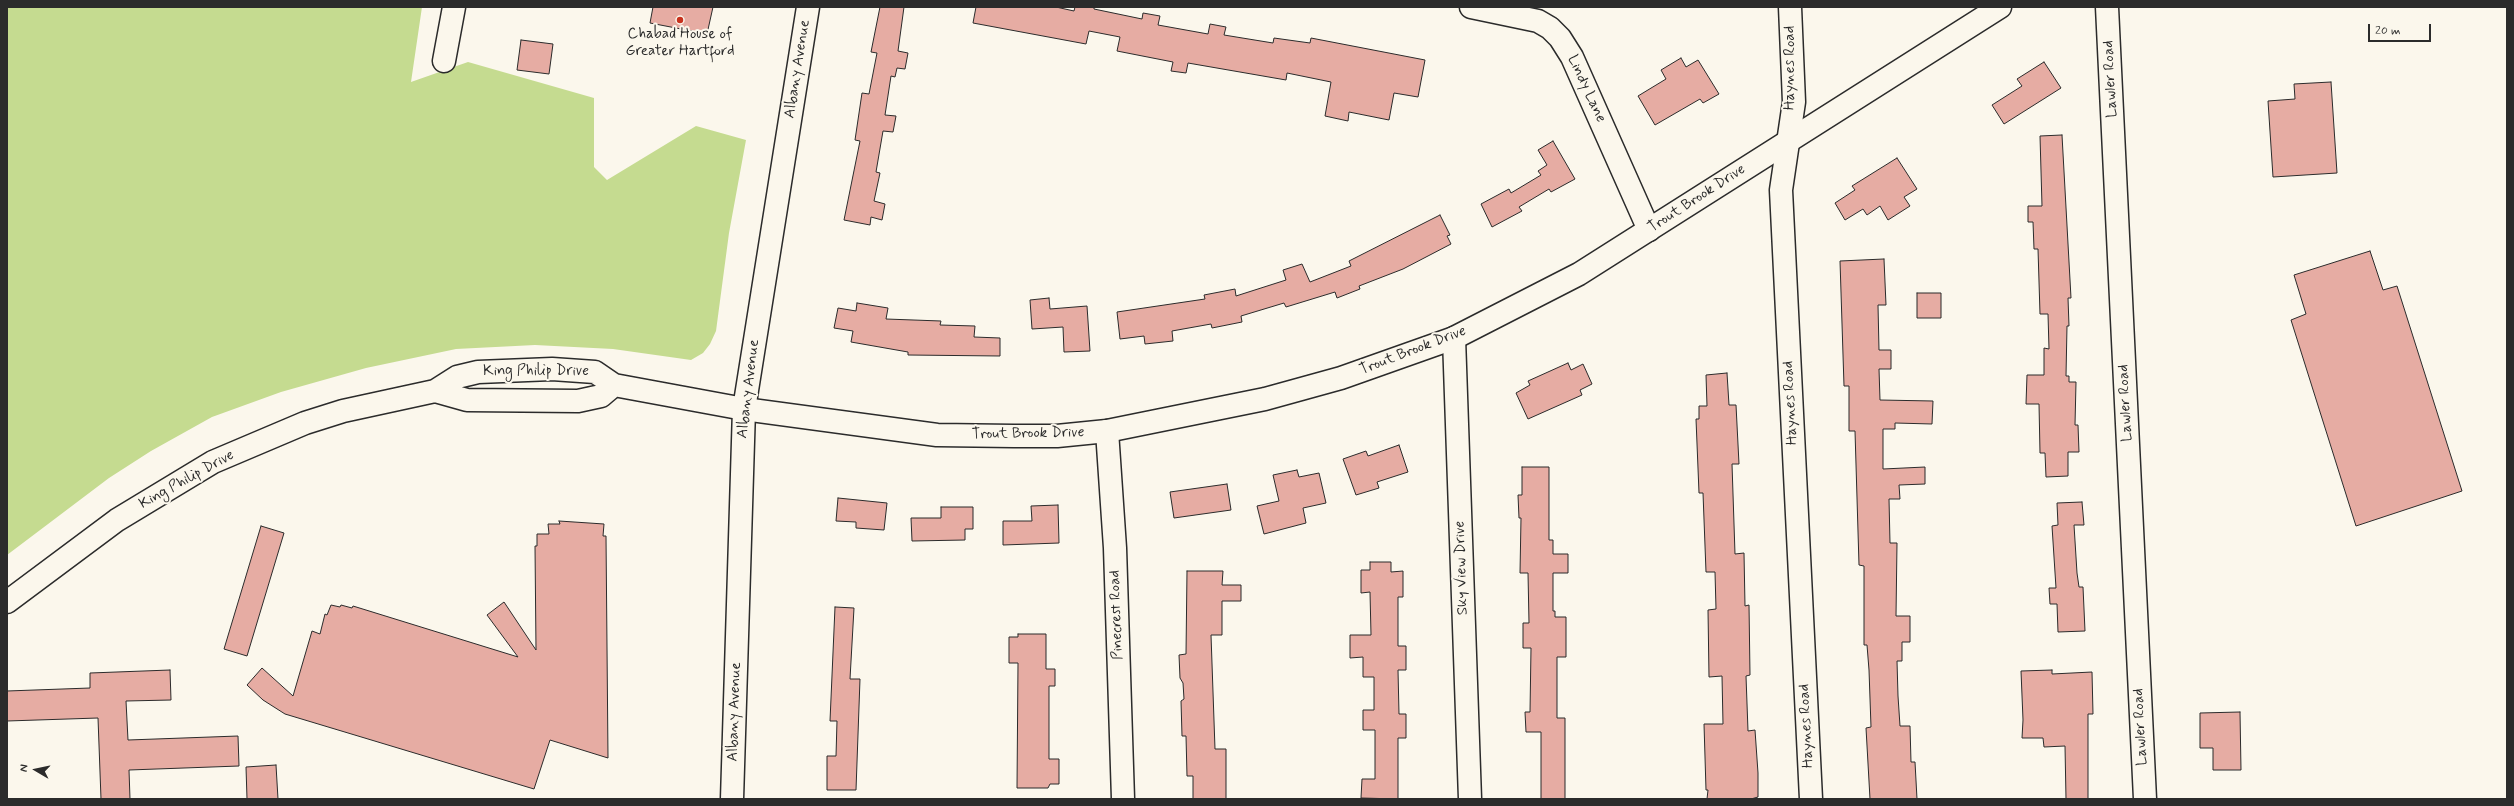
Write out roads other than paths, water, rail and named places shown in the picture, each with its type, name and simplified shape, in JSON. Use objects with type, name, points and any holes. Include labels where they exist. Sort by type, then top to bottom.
[{"type":"main road","points":[[444,61],[454,7]]},
{"type":"main road","name":"Albany Avenue","points":[[732,799],[744,409],[808,7]]},
{"type":"main road","name":"Lindy Lane","points":[[1471,7],[1538,21],[1550,28],[1560,38],[1572,56],[1649,230]]},
{"type":"main road","name":"Haynes Road","points":[[1790,7],[1794,102],[1787,141],[1781,190],[1811,799]]},
{"type":"main road","name":"Trout Brook Drive","points":[[744,409],[937,435],[1057,436],[1107,431],[1265,399],[1348,376],[1454,338],[1579,274],[2000,7]]},
{"type":"main road","name":"Lawler Road","points":[[2107,7],[2145,799]]},
{"type":"main road","name":"Sky View Drive","points":[[1454,338],[1470,799]]},
{"type":"main road","name":"King Philip Drive","points":[[7,602],[117,520],[213,462],[331,414],[435,392],[457,377],[466,374],[514,369],[595,372],[614,385],[744,409]]},
{"type":"main road","name":"King Philip Drive","points":[[435,392],[467,400],[578,401],[601,396],[614,385]]},
{"type":"main road","name":"Pinecrest Road","points":[[1107,431],[1115,548],[1123,799]]},
{"type":"place","name":"Chabad House of Greater Hartford","points":[[680,20]]}]
